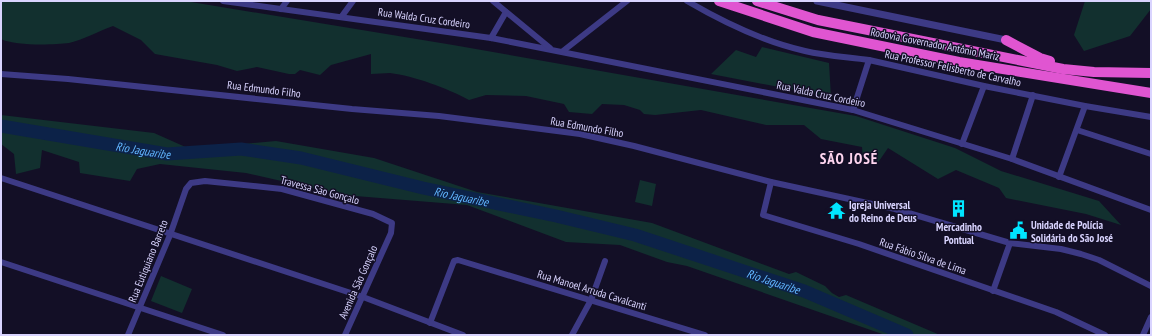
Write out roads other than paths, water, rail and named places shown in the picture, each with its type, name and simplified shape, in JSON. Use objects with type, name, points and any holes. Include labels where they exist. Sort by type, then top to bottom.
[{"type":"highway","name":"Rodovia Governador Antônio Mariz","points":[[719,1],[813,32],[959,62],[1151,93]]},
{"type":"highway","name":"Rodovia Governador Antônio Mariz","points":[[757,1],[818,20],[1062,69],[1094,72],[1151,73]]},
{"type":"highway","points":[[1006,40],[1040,58],[1085,68],[1094,72]]},
{"type":"street","name":"Rua Walda Cruz Cordeiro","points":[[223,1],[281,10],[342,16],[492,38],[551,49]]},
{"type":"street","points":[[281,10],[287,1]]},
{"type":"street","points":[[342,16],[353,1]]},
{"type":"street","name":"Rua Valda Cruz Cordeiro","points":[[493,1],[551,49],[853,110],[1012,160],[1151,210]]},
{"type":"street","points":[[563,51],[627,1]]},
{"type":"street","points":[[687,1],[729,23],[787,46],[822,54],[869,60]]},
{"type":"street","points":[[817,1],[830,2],[1006,40]]},
{"type":"street","points":[[492,38],[506,12]]},
{"type":"street","name":"Rua Professor Felisberto de Carvalho","points":[[853,110],[869,60],[984,86],[1085,106],[1151,117]]},
{"type":"street","name":"Rua Edmundo Filho","points":[[1,74],[352,109],[439,116],[580,134],[634,146],[771,182],[895,210],[1010,243],[1061,249],[1081,254],[1099,260],[1151,286]]},
{"type":"street","points":[[962,144],[984,86]]},
{"type":"street","points":[[1012,160],[1033,95]]},
{"type":"street","points":[[1059,177],[1085,106]]},
{"type":"street","points":[[1077,130],[1151,154]]},
{"type":"street","points":[[1,178],[170,235],[362,297],[463,335]]},
{"type":"street","name":"Travessa São Gonçalo","points":[[184,194],[191,183],[205,181],[282,189],[385,218],[393,225],[389,237]]},
{"type":"street","name":"Rua Fábio Silva de Lima","points":[[771,182],[763,215],[860,244],[1056,312],[1105,335]]},
{"type":"street","name":"Rua Eutiquiano Barreto","points":[[128,335],[170,235],[184,194]]},
{"type":"street","name":"Avenida São Gonçalo","points":[[345,335],[389,237]]},
{"type":"street","points":[[992,291],[1010,243]]},
{"type":"street","name":"Rua Manoel Arruda Cavalcanti","points":[[430,323],[452,264],[458,260],[705,335]]},
{"type":"street","points":[[572,335],[591,300],[605,261]]},
{"type":"street","points":[[1,262],[140,306],[223,335]]},
{"type":"street","points":[[1143,335],[1151,317]]},
{"type":"waterway","name":"Rio Jaguaribe","points":[[1,126],[167,154],[241,149],[301,158],[423,188],[556,216],[635,235],[804,291],[907,335]]},
{"type":"place","name":"Mercadinho Pontual","points":[[959,209]]},
{"type":"place","name":"Igreja Universal do Reino de Deus","points":[[836,211]]},
{"type":"place","name":"Unidade de Polícia Solidária do São José","points":[[1018,231]]},
{"type":"district","name":"SÃO JOSÉ","points":[[849,158]]}]
